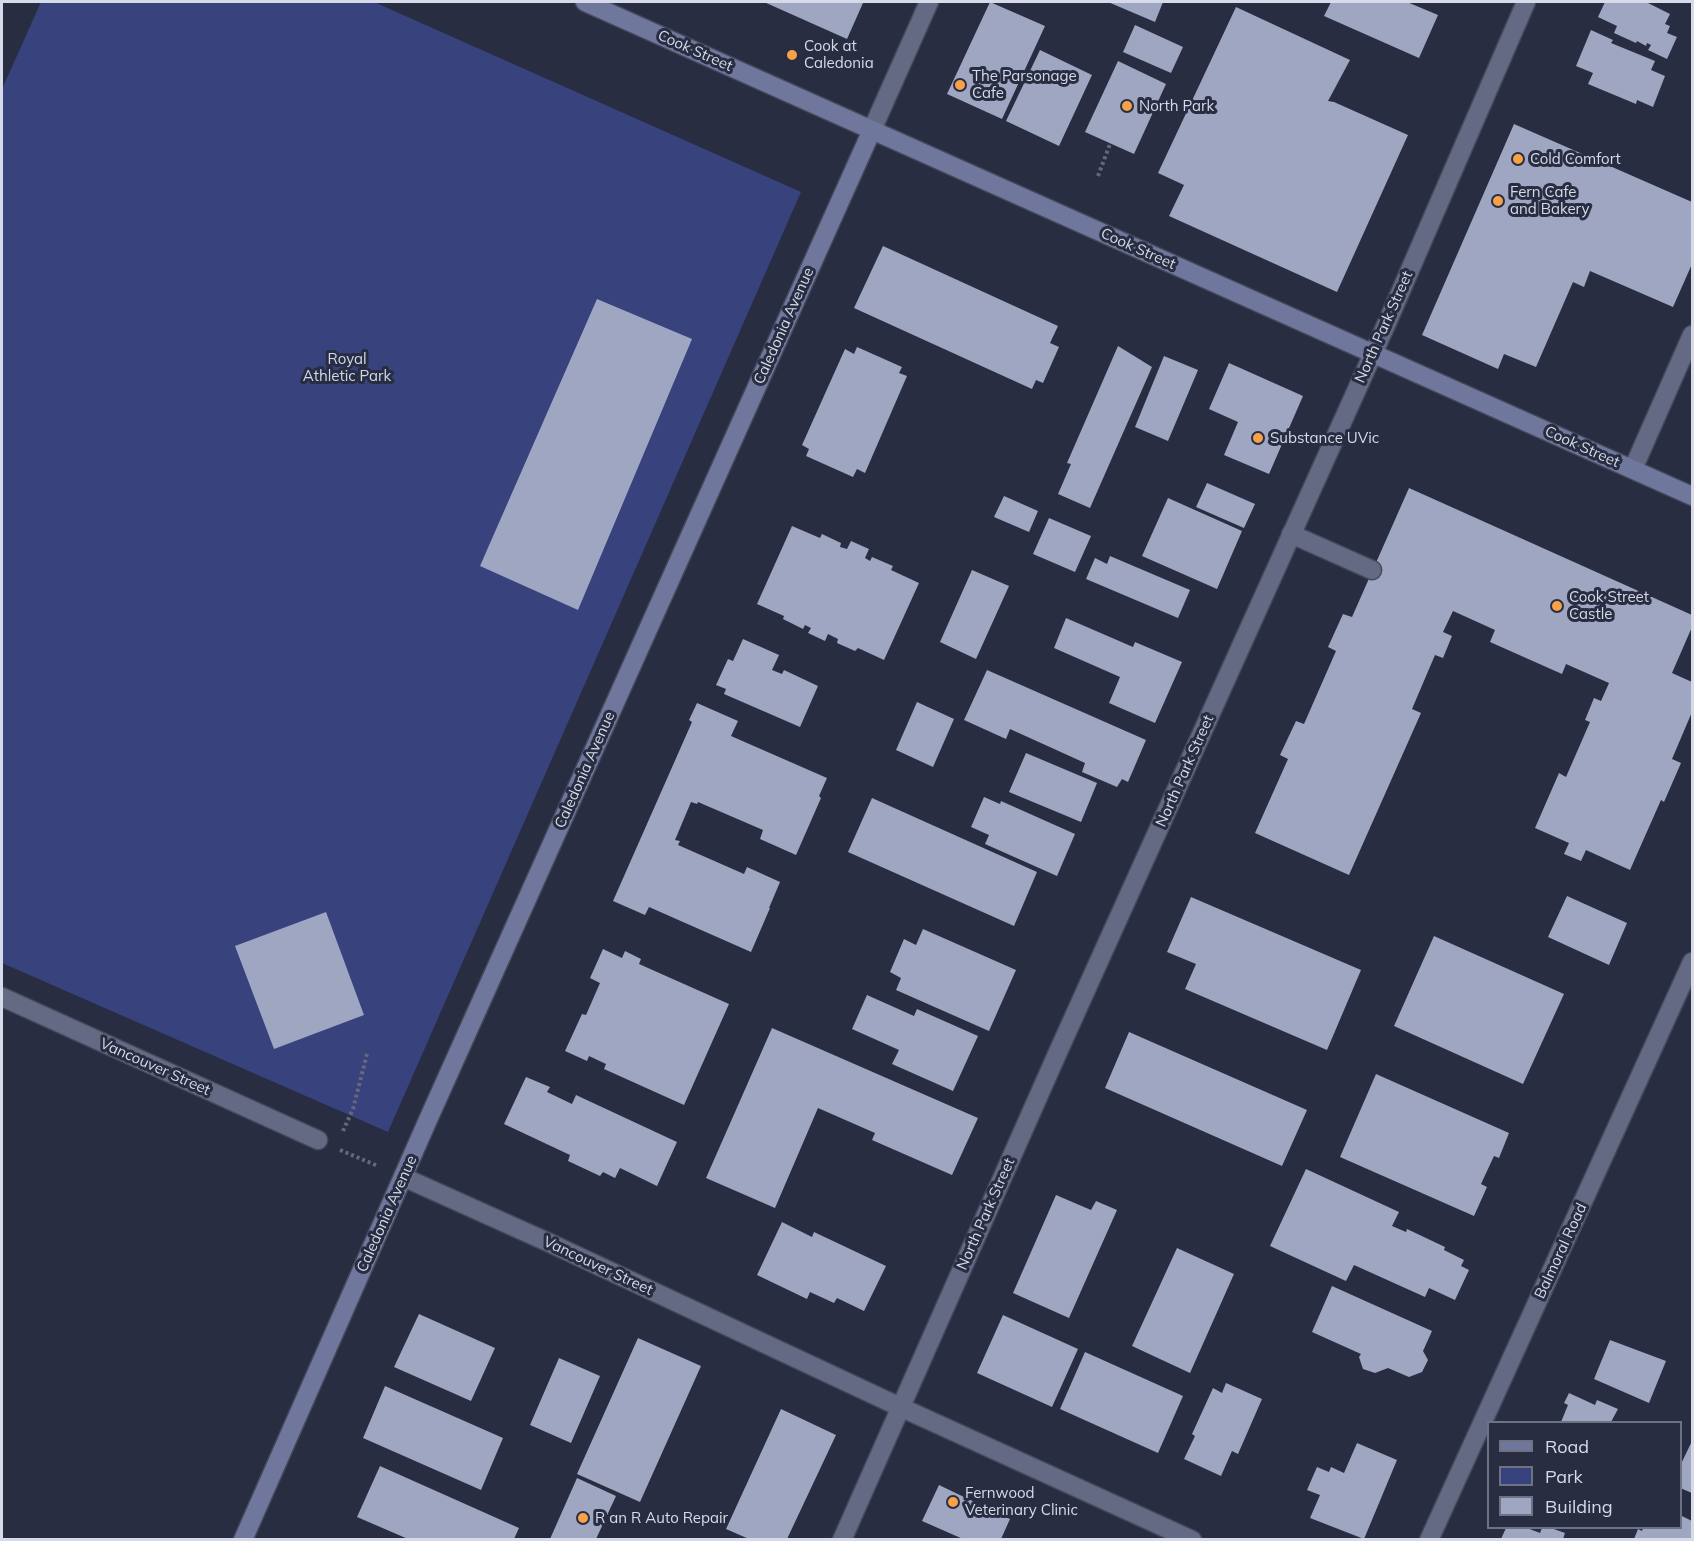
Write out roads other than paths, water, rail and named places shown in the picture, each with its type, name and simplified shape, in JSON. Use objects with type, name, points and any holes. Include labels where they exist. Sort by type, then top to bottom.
[{"type":"street","name":"Cook Street","points":[[585,2],[1692,496]]},
{"type":"street","name":"Caledonia Avenue","points":[[243,1539],[929,2]]},
{"type":"street","name":"North Park Street","points":[[842,1539],[1372,353],[1526,2]]},
{"type":"street","points":[[1633,469],[1692,335]]},
{"type":"street","points":[[1291,534],[1372,570]]},
{"type":"street","name":"Balmoral Road","points":[[1429,1539],[1692,962]]},
{"type":"street","name":"Vancouver Street","points":[[2,997],[318,1140]]},
{"type":"street","name":"Vancouver Street","points":[[403,1177],[1192,1539]]},
{"type":"place","name":"Cook at Caledonia","points":[[792,55]]},
{"type":"place","name":"The Parsonage Cafe","points":[[960,85]]},
{"type":"place","name":"North Park","points":[[1127,106]]},
{"type":"place","name":"Cold Comfort","points":[[1518,159]]},
{"type":"place","name":"Fern Cafe and Bakery","points":[[1498,201]]},
{"type":"place","name":"Substance UVic","points":[[1258,438]]},
{"type":"place","name":"Cook Street Castle","points":[[1557,606]]},
{"type":"place","name":"Fernwood Veterinary Clinic","points":[[953,1502]]},
{"type":"place","name":"R an R Auto Repair","points":[[583,1518]]},
{"type":"park label","name":"Royal Athletic Park","points":[[347,368]]}]
